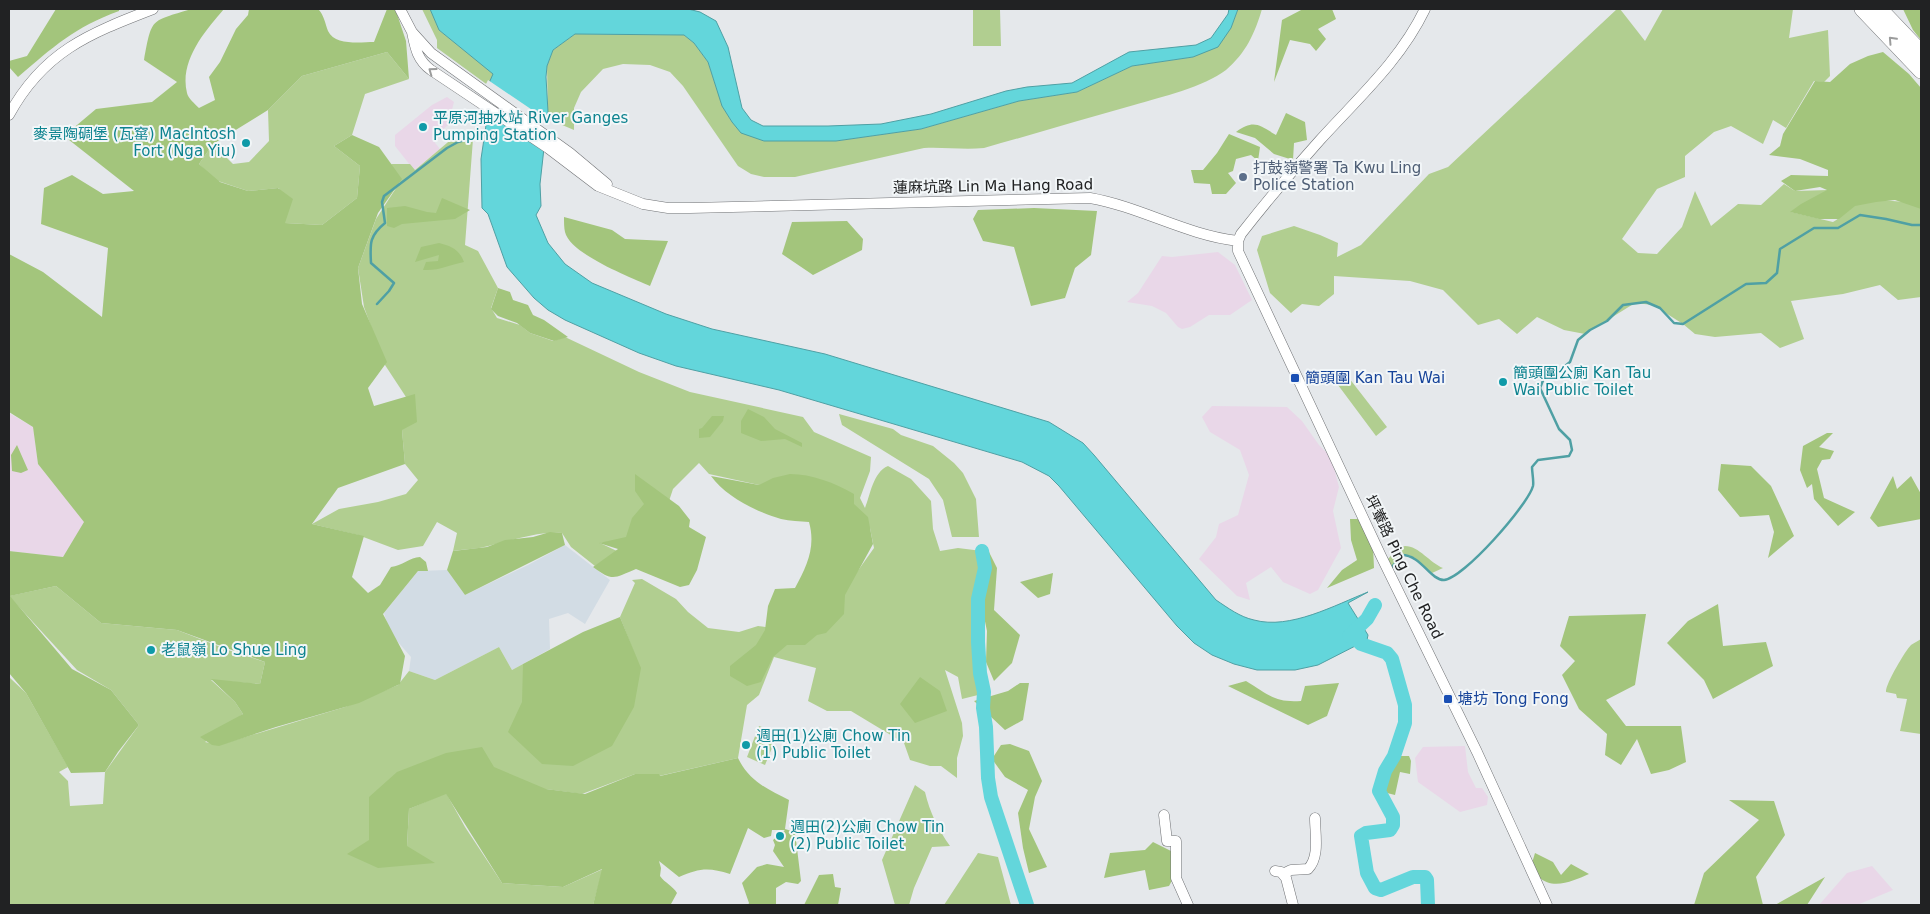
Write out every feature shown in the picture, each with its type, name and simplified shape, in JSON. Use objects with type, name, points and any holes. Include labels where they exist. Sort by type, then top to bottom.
[{"type":"highway","points":[[1862,9],[1921,71]]},
{"type":"highway","points":[[1880,9],[1921,52]]},
{"type":"street","points":[[9,115],[33,77],[54,58],[96,33],[153,9]]},
{"type":"street","name":"蓮麻坑路 Lin Ma Hang Road","points":[[400,9],[412,32],[417,53],[424,65],[470,96],[551,144],[570,153],[624,197],[643,204],[668,208],[1090,198],[1111,203],[1210,237],[1238,241]]},
{"type":"street","points":[[1238,241],[1248,225],[1305,156],[1384,72],[1405,44],[1425,9]]},
{"type":"street","name":"蓮麻坑路 Lin Ma Hang Road","points":[[412,32],[431,53],[477,86],[551,144]]},
{"type":"street","name":"坪輋路 Ping Che Road","points":[[1238,241],[1238,251],[1241,259],[1381,556],[1473,744],[1547,905]]},
{"type":"street","points":[[1164,815],[1167,841],[1176,842],[1176,878],[1188,905]]},
{"type":"street","points":[[1293,905],[1286,878],[1279,873],[1308,869],[1312,864],[1315,856],[1315,818]]},
{"type":"shaded area","points":[[447,97],[454,102],[448,125],[432,139],[440,149],[414,170],[395,146],[395,135],[432,105]]},
{"type":"shaded area","points":[[1218,252],[1235,265],[1252,300],[1230,315],[1209,315],[1190,327],[1182,329],[1166,313],[1152,306],[1127,302],[1138,293],[1162,256],[1172,257]]},
{"type":"shaded area","points":[[1212,406],[1287,407],[1302,421],[1319,445],[1331,457],[1339,487],[1333,511],[1341,548],[1318,590],[1310,594],[1283,582],[1271,567],[1246,583],[1250,600],[1237,596],[1199,559],[1216,537],[1219,524],[1238,515],[1249,475],[1240,450],[1210,432],[1202,417]]},
{"type":"shaded area","points":[[9,413],[33,427],[38,464],[85,522],[63,557],[9,551]]},
{"type":"shaded area","points":[[565,545],[610,580],[585,624],[568,613],[549,619],[550,649],[512,670],[499,647],[435,680],[409,671],[411,657],[390,633],[384,613],[418,571],[447,570],[465,595]]},
{"type":"shaded area","points":[[1465,746],[1468,772],[1476,788],[1482,788],[1488,797],[1487,805],[1460,812],[1418,782],[1415,758],[1423,747]]},
{"type":"shaded area","points":[[1872,866],[1893,890],[1857,905],[1819,905],[1847,873]]},
{"type":"green space","points":[[56,9],[119,9],[119,11],[77,31],[54,47],[18,77],[9,67],[9,61],[27,56]]},
{"type":"green space","points":[[191,9],[224,9],[195,47],[187,69],[187,93],[199,108],[215,100],[209,77],[220,62],[236,29],[248,15],[249,9],[318,9],[331,36],[342,41],[356,42],[374,42],[387,9],[395,9],[396,11],[406,41],[409,79],[387,52],[302,76],[268,110],[213,144],[199,164],[220,182],[248,191],[278,188],[293,199],[285,223],[322,225],[357,198],[360,166],[334,146],[352,135],[379,147],[402,179],[378,213],[358,268],[362,304],[387,362],[368,388],[374,406],[415,394],[417,422],[402,430],[405,464],[338,488],[312,524],[364,536],[352,577],[368,593],[380,585],[391,567],[413,558],[420,557],[426,562],[428,571],[418,571],[383,614],[405,656],[400,684],[359,703],[219,746],[212,745],[200,737],[243,714],[235,702],[211,679],[260,684],[265,662],[177,630],[101,623],[56,586],[10,596],[72,669],[111,690],[139,725],[105,772],[71,773],[26,693],[9,673],[9,551],[63,557],[84,522],[38,464],[33,427],[9,412],[9,254],[43,272],[102,317],[108,248],[41,224],[44,188],[72,175],[103,194],[134,191],[64,136],[96,109],[152,102],[177,82],[144,60],[149,36],[155,23],[167,16]]},
{"type":"green space","points":[[422,9],[431,9],[439,30],[494,74],[489,86],[437,48],[437,40]]},
{"type":"green space","points":[[1238,9],[1262,9],[1253,34],[1244,50],[1226,70],[1217,76],[1206,82],[1169,95],[984,148],[924,148],[795,177],[764,177],[751,174],[738,166],[683,86],[670,72],[650,65],[623,64],[603,69],[581,92],[574,108],[574,130],[548,119],[547,66],[553,50],[575,34],[684,35],[694,43],[708,62],[723,107],[732,122],[764,141],[836,141],[921,129],[1019,101],[1077,92],[1132,66],[1193,57],[1231,28]]},
{"type":"green space","points":[[1303,9],[1332,9],[1336,19],[1318,29],[1326,39],[1316,51],[1310,44],[1290,40],[1274,82],[1282,20]]},
{"type":"green space","points":[[1617,9],[1620,9],[1645,41],[1663,9],[1793,9],[1789,38],[1828,30],[1830,76],[1824,82],[1814,81],[1786,128],[1773,120],[1763,144],[1731,126],[1714,132],[1685,156],[1685,177],[1657,189],[1622,239],[1638,253],[1657,254],[1682,227],[1695,191],[1711,226],[1738,204],[1761,205],[1784,184],[1795,191],[1828,190],[1791,212],[1833,222],[1863,201],[1888,200],[1921,204],[1921,297],[1898,300],[1880,285],[1843,294],[1791,301],[1804,339],[1780,348],[1761,333],[1715,337],[1695,334],[1653,305],[1635,303],[1585,334],[1564,330],[1537,317],[1517,334],[1499,319],[1478,325],[1443,290],[1410,281],[1334,276],[1334,294],[1319,306],[1302,304],[1291,313],[1270,293],[1257,250],[1262,236],[1294,226],[1338,243],[1337,257],[1361,245],[1429,174],[1448,167]]},
{"type":"green space","points":[[1903,9],[1921,9],[1921,40],[1913,30]]},
{"type":"green space","points":[[973,10],[1000,10],[1001,46],[973,46]]},
{"type":"green space","points":[[387,52],[409,79],[365,94],[352,135],[334,146],[360,166],[357,198],[322,225],[285,223],[279,188],[248,191],[215,180],[199,164],[213,144],[233,164],[249,162],[269,141],[268,110],[302,76]]},
{"type":"green space","points":[[1883,52],[1909,74],[1921,88],[1921,209],[1895,200],[1855,206],[1839,219],[1819,219],[1790,212],[1827,190],[1820,187],[1795,191],[1781,181],[1791,175],[1828,176],[1828,170],[1800,159],[1769,155],[1780,146],[1783,134],[1815,81],[1830,82],[1850,64]]},
{"type":"green space","points":[[1286,113],[1305,122],[1307,140],[1294,143],[1293,160],[1274,154],[1255,138],[1236,132],[1247,126],[1256,125],[1276,135]]},
{"type":"green space","points":[[460,132],[468,132],[473,139],[465,245],[478,251],[498,288],[491,308],[497,318],[520,325],[530,333],[553,341],[565,337],[639,372],[690,392],[803,417],[814,432],[871,457],[870,471],[860,498],[865,508],[875,479],[883,469],[888,466],[911,479],[931,501],[933,529],[940,551],[958,548],[982,551],[985,568],[978,599],[980,669],[990,692],[962,699],[958,677],[945,670],[962,723],[963,736],[957,758],[957,778],[941,766],[930,766],[910,760],[904,743],[851,711],[827,711],[808,701],[816,668],[774,657],[759,695],[747,705],[738,758],[659,776],[635,774],[582,794],[546,789],[446,794],[502,883],[563,887],[603,869],[593,905],[9,905],[9,677],[26,693],[68,767],[59,772],[68,781],[70,806],[103,804],[105,772],[139,725],[111,690],[77,670],[9,596],[56,586],[101,623],[177,630],[265,662],[260,684],[211,680],[235,702],[243,714],[205,742],[219,745],[345,707],[398,685],[409,671],[435,680],[499,647],[512,670],[523,664],[525,702],[640,668],[620,617],[635,583],[632,580],[642,579],[676,599],[688,612],[708,628],[739,632],[758,626],[813,634],[874,548],[870,528],[759,485],[709,474],[699,463],[673,489],[669,501],[626,539],[600,543],[619,552],[595,566],[571,547],[562,533],[535,535],[483,547],[453,551],[457,533],[437,522],[423,546],[398,550],[358,535],[312,524],[339,509],[378,502],[406,494],[418,480],[405,464],[402,430],[406,397],[385,365],[364,307],[358,268],[376,219],[400,182],[391,164],[410,164],[415,170]],"holes":[[[445,794],[409,809],[407,846],[369,840],[369,797]]]},
{"type":"green space","points":[[1229,134],[1260,147],[1258,161],[1251,155],[1236,159],[1233,171],[1228,173],[1236,183],[1226,194],[1212,194],[1210,184],[1194,183],[1191,170],[1203,170]]},
{"type":"green space","points":[[442,198],[470,210],[455,219],[402,224],[394,228],[387,226],[387,208],[405,206],[436,213]]},
{"type":"green space","points":[[1034,208],[1097,211],[1091,255],[1075,268],[1065,298],[1031,306],[1014,247],[983,241],[973,219],[978,210]]},
{"type":"green space","points":[[564,217],[612,230],[625,239],[668,241],[650,286],[602,264],[578,248],[569,240],[565,232]]},
{"type":"green space","points":[[847,221],[863,239],[862,250],[813,275],[782,254],[792,222]]},
{"type":"green space","points":[[439,243],[454,249],[460,254],[464,262],[439,269],[423,270],[426,262],[438,261],[439,255],[415,262],[421,247]]},
{"type":"green space","points":[[498,288],[510,292],[513,300],[528,305],[533,315],[544,320],[568,337],[554,341],[530,333],[517,323],[498,316],[491,309]]},
{"type":"green space","points":[[1349,378],[1387,427],[1376,436],[1338,385]]},
{"type":"green space","points":[[748,409],[764,417],[775,429],[802,443],[802,447],[785,439],[761,441],[741,433],[741,421]]},
{"type":"green space","points":[[839,414],[893,429],[901,435],[933,446],[954,463],[963,473],[976,499],[979,537],[952,537],[943,500],[929,479],[842,425]]},
{"type":"green space","points":[[712,416],[724,416],[723,421],[710,437],[699,438],[699,429]]},
{"type":"green space","points":[[1827,433],[1833,433],[1819,447],[1834,451],[1830,459],[1822,460],[1817,469],[1824,498],[1855,512],[1838,526],[1814,499],[1812,484],[1807,488],[1800,470],[1803,446]]},
{"type":"green space","points":[[17,445],[28,470],[21,473],[12,471],[11,455]]},
{"type":"green space","points":[[1721,464],[1751,466],[1771,486],[1794,536],[1768,558],[1774,532],[1769,515],[1740,517],[1718,490]]},
{"type":"green space","points":[[635,474],[679,506],[690,520],[689,527],[706,537],[697,570],[689,585],[680,587],[636,569],[610,577],[593,567],[618,549],[599,543],[626,537],[632,518],[644,504],[635,491]]},
{"type":"green space","points":[[790,474],[823,480],[854,494],[854,504],[868,517],[873,544],[845,595],[844,614],[826,633],[817,635],[805,645],[787,645],[773,657],[761,682],[747,686],[730,676],[730,666],[756,645],[765,630],[768,606],[775,589],[795,588],[809,556],[811,531],[809,522],[781,519],[743,503],[725,491],[711,476],[759,485],[773,478]]},
{"type":"green space","points":[[1893,476],[1897,489],[1911,476],[1921,494],[1921,519],[1878,527],[1870,518]]},
{"type":"green space","points":[[1350,519],[1360,519],[1373,546],[1374,568],[1327,588],[1342,570],[1357,560],[1351,540]]},
{"type":"green space","points":[[550,532],[562,533],[565,545],[465,595],[447,570],[453,551],[487,547],[505,540],[533,537]]},
{"type":"green space","points":[[1405,546],[1415,549],[1443,568],[1432,573],[1409,555],[1402,555],[1392,567],[1388,559],[1398,548]]},
{"type":"green space","points":[[988,550],[997,568],[994,610],[1020,635],[1012,663],[994,681],[986,662],[987,631],[982,607]]},
{"type":"green space","points":[[1053,573],[1050,594],[1038,598],[1020,582]]},
{"type":"green space","points":[[1718,604],[1723,646],[1766,642],[1773,666],[1713,699],[1704,680],[1667,643],[1688,621]]},
{"type":"green space","points":[[1646,614],[1635,685],[1606,700],[1626,726],[1681,726],[1686,762],[1669,770],[1651,774],[1637,739],[1621,765],[1605,755],[1607,734],[1579,709],[1562,675],[1575,661],[1560,646],[1569,616]]},
{"type":"green space","points":[[620,617],[641,668],[634,707],[612,746],[573,766],[542,764],[508,732],[522,702],[523,664],[583,632]]},
{"type":"green space","points":[[1921,639],[1921,734],[1900,731],[1907,699],[1897,698],[1896,694],[1886,692],[1904,654],[1911,645]]},
{"type":"green space","points":[[920,677],[940,691],[947,711],[915,723],[900,704]]},
{"type":"green space","points":[[1246,681],[1272,697],[1284,701],[1301,701],[1305,686],[1339,683],[1327,716],[1308,725],[1228,686]]},
{"type":"green space","points":[[1020,683],[1029,683],[1023,720],[1005,730],[974,701],[1008,691]]},
{"type":"green space","points":[[759,726],[778,733],[765,765],[747,757]]},
{"type":"green space","points":[[1010,744],[1029,751],[1042,781],[1035,797],[1029,829],[1047,867],[1029,873],[1018,813],[1028,790],[1005,777],[992,759],[1001,745]]},
{"type":"green space","points":[[482,747],[494,767],[546,789],[585,794],[635,774],[659,774],[660,776],[738,758],[742,766],[759,784],[789,800],[785,829],[795,832],[801,881],[798,884],[786,882],[776,888],[776,905],[748,905],[742,883],[757,867],[767,864],[784,867],[773,851],[775,845],[773,840],[785,830],[772,830],[771,836],[764,838],[748,828],[730,874],[716,870],[704,870],[679,877],[659,861],[661,868],[660,876],[677,893],[671,904],[667,905],[593,905],[602,869],[563,887],[502,883],[446,794],[409,809],[407,846],[435,863],[378,868],[347,854],[369,840],[369,797],[397,772],[446,753]]},
{"type":"green space","points":[[1394,756],[1409,756],[1411,761],[1410,774],[1400,772],[1395,795],[1379,791],[1385,771]]},
{"type":"green space","points":[[915,785],[925,792],[935,820],[950,846],[932,847],[914,888],[909,905],[895,905],[882,860]]},
{"type":"green space","points":[[1729,800],[1774,801],[1785,835],[1756,877],[1763,905],[1694,905],[1704,873],[1759,820]]},
{"type":"green space","points":[[1153,842],[1175,853],[1180,866],[1169,886],[1149,890],[1145,870],[1104,878],[1110,853],[1145,850]]},
{"type":"green space","points":[[978,853],[998,857],[1011,905],[944,905]]},
{"type":"green space","points":[[1535,853],[1553,862],[1561,875],[1571,864],[1589,874],[1564,883],[1557,884],[1545,881],[1536,874],[1532,863]]},
{"type":"green space","points":[[833,874],[835,887],[841,888],[838,905],[804,905],[819,875]]},
{"type":"green space","points":[[1825,877],[1807,905],[1775,905]]},
{"type":"water","points":[[430,9],[688,9],[700,12],[716,21],[728,47],[742,108],[751,120],[763,126],[828,126],[881,124],[931,114],[1006,91],[1072,83],[1129,52],[1196,45],[1211,38],[1228,14],[1229,9],[1238,9],[1231,28],[1218,47],[1193,57],[1132,66],[1077,92],[1019,101],[921,129],[836,141],[764,141],[741,133],[722,106],[708,62],[694,43],[684,35],[575,34],[553,50],[547,66],[548,112],[540,184],[541,206],[536,215],[548,243],[565,264],[592,283],[666,314],[712,329],[825,354],[1049,422],[1083,443],[1216,600],[1249,619],[1282,622],[1312,615],[1368,592],[1348,603],[1368,635],[1367,640],[1318,665],[1295,670],[1257,670],[1234,664],[1212,655],[1194,643],[1177,626],[1059,486],[1049,476],[1022,462],[779,390],[676,366],[639,353],[565,320],[548,310],[534,298],[507,267],[488,214],[482,208],[481,159],[490,98],[485,92],[493,74],[439,30]]},
{"type":"pier","points":[[488,80],[550,122],[549,136],[485,112],[487,99],[482,92]]},
{"type":"waterway","points":[[377,304],[394,283],[371,263],[373,236],[385,223],[382,202],[384,196],[447,148],[469,139]]},
{"type":"waterway","points":[[1392,567],[1402,555],[1409,556],[1439,579],[1444,580],[1453,576],[1479,555],[1520,509],[1533,486],[1532,467],[1538,460],[1569,456],[1572,450],[1570,440],[1559,429],[1540,388],[1544,378],[1556,373],[1570,362],[1578,340],[1590,330],[1607,321],[1623,305],[1646,302],[1660,308],[1674,323],[1683,324],[1746,284],[1766,283],[1777,273],[1780,249],[1814,228],[1838,228],[1860,215],[1921,225]]},
{"type":"waterway","points":[[982,551],[985,568],[978,599],[978,642],[980,673],[984,692],[983,708],[986,727],[988,778],[991,797],[1027,905]]},
{"type":"waterway","points":[[1349,636],[1367,619],[1375,605]]},
{"type":"waterway","points":[[1352,635],[1361,644],[1387,653],[1392,659],[1405,705],[1405,723],[1394,756],[1385,771],[1379,791],[1393,817],[1393,825],[1390,830],[1366,833],[1361,836],[1367,873],[1375,888],[1381,890],[1413,877],[1425,877],[1427,880],[1428,905]]},
{"type":"place","name":"平原河抽水站 River Ganges Pumping Station","points":[[423,127]]},
{"type":"place","name":"麥景陶碉堡 (瓦窰) MacIntosh Fort (Nga Yiu)","points":[[246,143]]},
{"type":"place","name":"打鼓嶺警署 Ta Kwu Ling Police Station","points":[[1243,177]]},
{"type":"place","name":"簡頭圍 Kan Tau Wai","points":[[1295,378]]},
{"type":"place","name":"簡頭圍公廁 Kan Tau Wai Public Toilet","points":[[1503,382]]},
{"type":"place","name":"老鼠嶺 Lo Shue Ling","points":[[151,650]]},
{"type":"place","name":"塘坊 Tong Fong","points":[[1448,699]]},
{"type":"place","name":"週田(1)公廁 Chow Tin (1) Public Toilet","points":[[746,745]]},
{"type":"place","name":"週田(2)公廁 Chow Tin (2) Public Toilet","points":[[780,836]]}]
